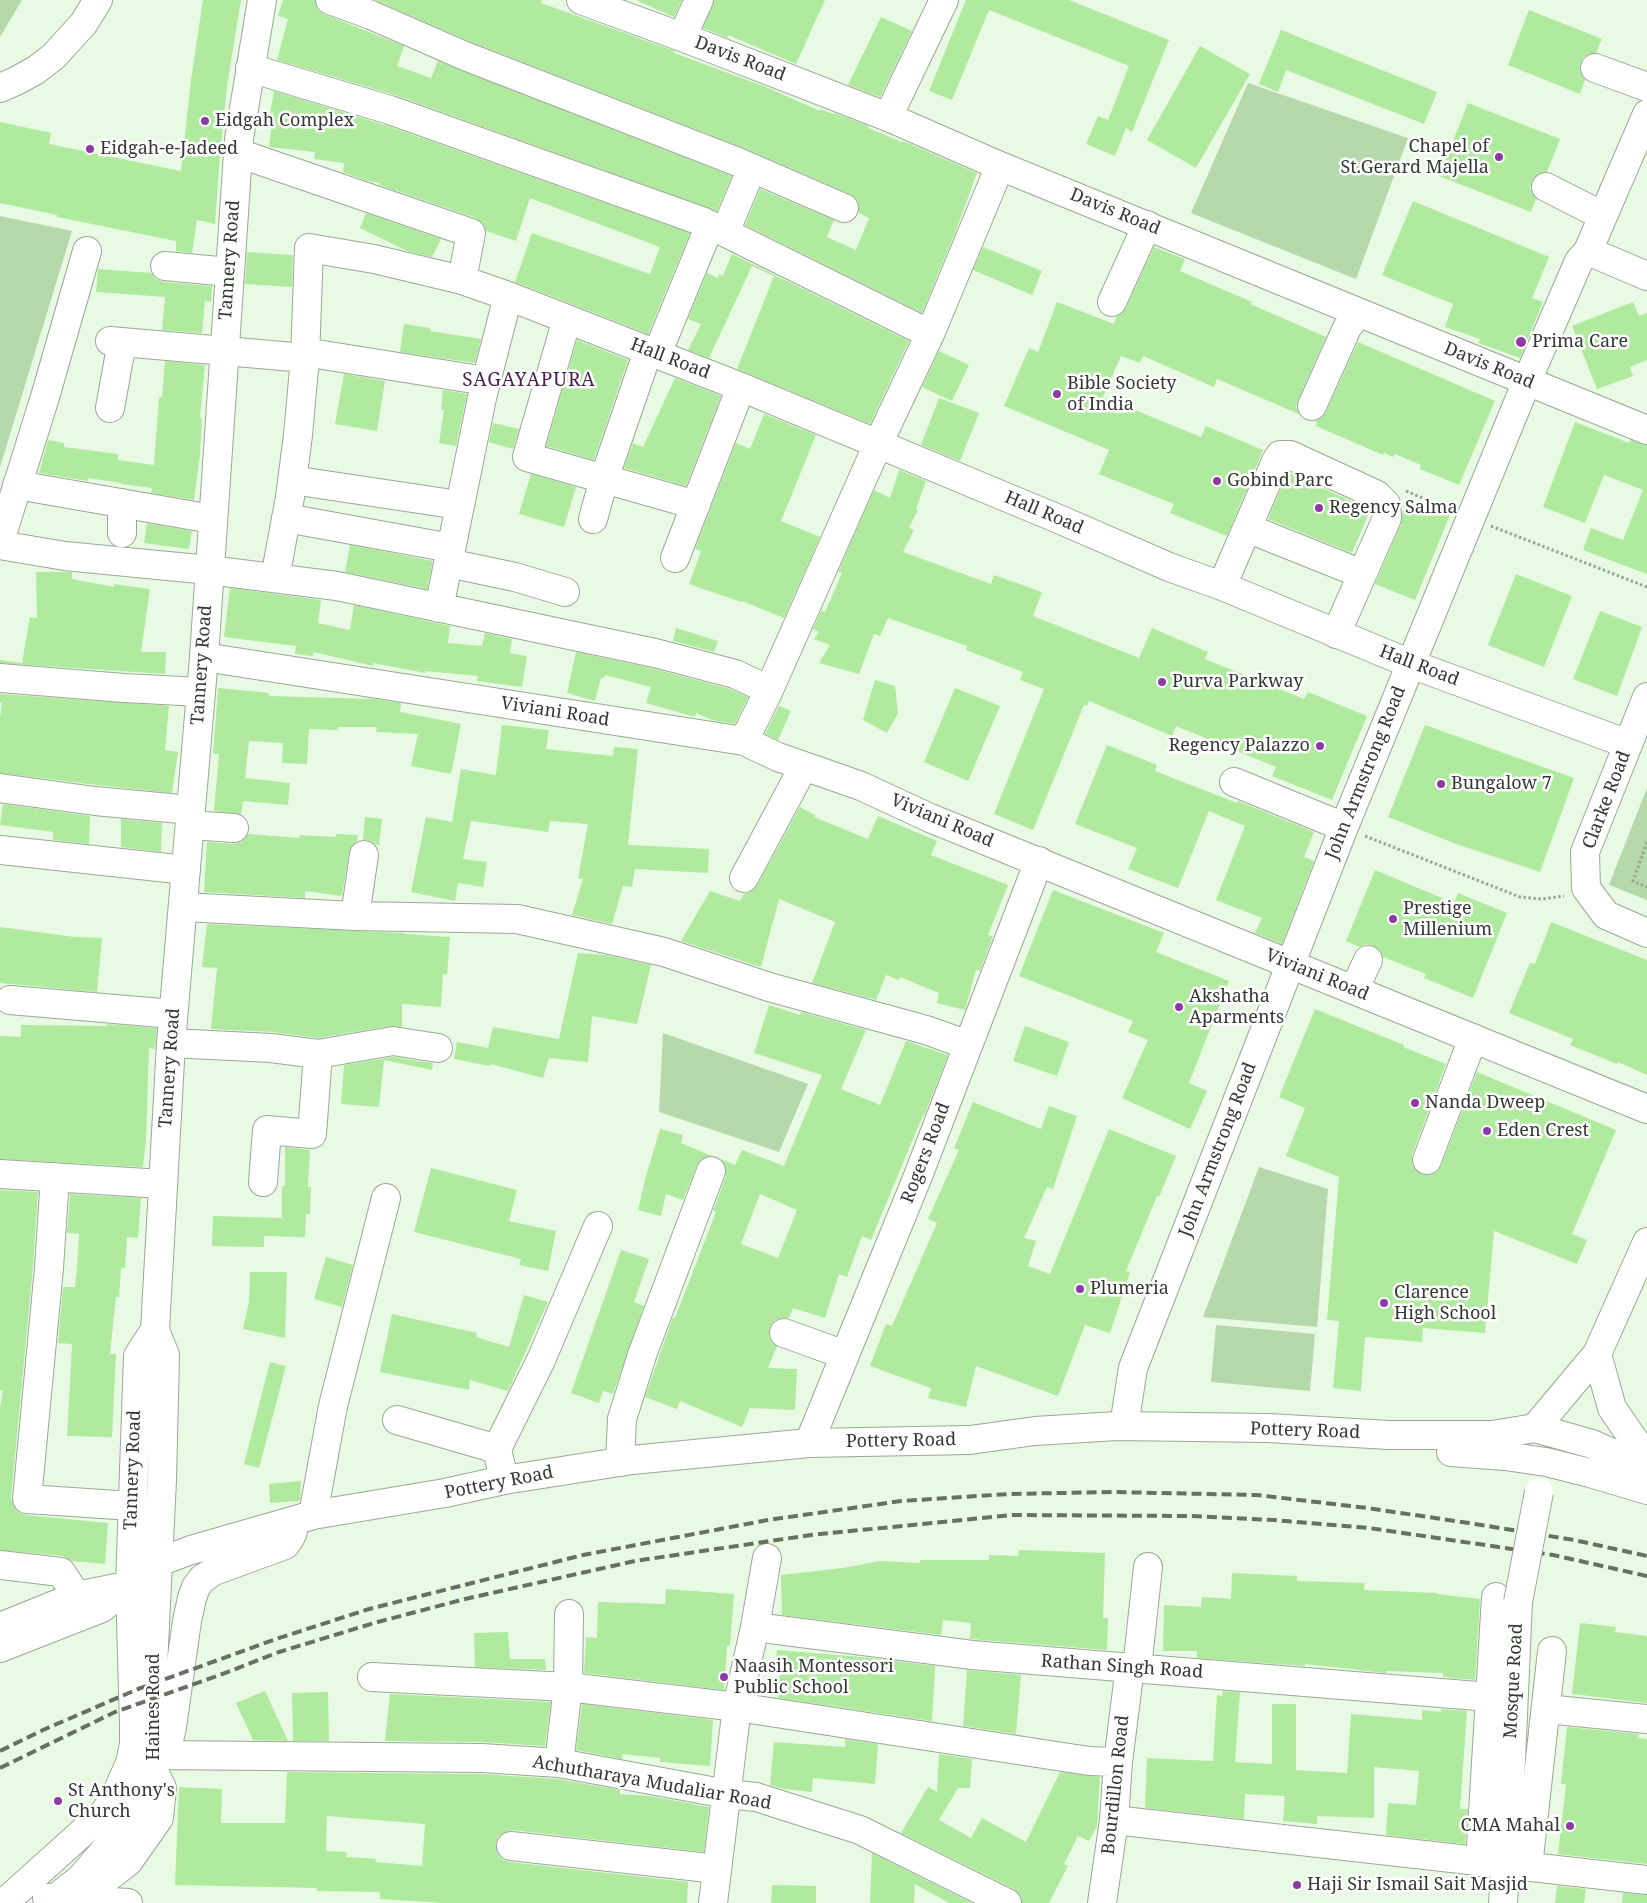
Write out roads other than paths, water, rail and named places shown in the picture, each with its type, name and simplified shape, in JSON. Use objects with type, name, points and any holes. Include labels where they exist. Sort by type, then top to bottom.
[{"type":"street","points":[[0,88],[29,74],[54,56],[84,23],[98,0]]},
{"type":"street","name":"Tannery Road","points":[[159,1562],[165,1355],[155,1330],[171,1043],[204,656],[238,153],[262,0]]},
{"type":"street","points":[[330,0],[371,15],[466,56],[752,168],[844,208]]},
{"type":"street","points":[[682,37],[699,0]]},
{"type":"street","points":[[888,117],[944,0]]},
{"type":"street","name":"Davis Road","points":[[596,3],[888,117],[1000,166],[1147,224],[1358,313],[1647,430]]},
{"type":"street","points":[[250,68],[390,110],[717,228],[930,334]]},
{"type":"street","points":[[1595,68],[1647,87]]},
{"type":"street","name":"John Armstrong Road","points":[[1131,1426],[1148,1373],[1236,1143],[1294,966],[1312,930],[1348,829],[1533,384],[1579,261],[1588,251],[1644,122]]},
{"type":"street","points":[[238,153],[471,233],[462,280]]},
{"type":"street","points":[[744,741],[769,690],[878,444],[930,334],[1000,166]]},
{"type":"street","points":[[593,519],[604,479],[653,353],[717,228],[752,168]]},
{"type":"street","points":[[1546,187],[1603,216]]},
{"type":"street","points":[[1112,302],[1147,224]]},
{"type":"street","name":"Hall Road","points":[[305,355],[309,248],[374,259],[462,280],[508,296],[741,387],[1052,516],[1169,567],[1222,586],[1416,666],[1628,744]]},
{"type":"street","points":[[87,251],[0,543],[65,556],[209,570],[337,586],[655,653],[735,674],[769,690]]},
{"type":"street","points":[[1588,251],[1647,276]]},
{"type":"street","points":[[165,266],[229,272]]},
{"type":"street","points":[[439,608],[486,382],[508,296]]},
{"type":"street","points":[[1312,406],[1347,328],[1358,313]]},
{"type":"street","points":[[567,319],[527,457],[696,505]]},
{"type":"street","points":[[110,408],[116,341],[305,355],[486,382]]},
{"type":"street","points":[[275,578],[292,480],[305,355]]},
{"type":"street","points":[[674,558],[741,387]]},
{"type":"street","points":[[1222,586],[1276,461],[1280,456],[1290,456],[1377,495],[1386,504],[1387,518],[1336,634]]},
{"type":"street","points":[[292,480],[459,506]]},
{"type":"street","points":[[17,485],[212,519]]},
{"type":"street","points":[[122,503],[122,532]]},
{"type":"street","points":[[286,518],[449,556],[564,592]]},
{"type":"street","points":[[1247,528],[1362,574]]},
{"type":"street","name":"Viviani Road","points":[[204,656],[744,741],[804,766],[861,786],[930,818],[1647,1109]]},
{"type":"street","points":[[0,678],[201,692]]},
{"type":"street","name":"Clarke Road","points":[[1647,697],[1585,852],[1586,888],[1606,915],[1647,933]]},
{"type":"street","points":[[744,878],[804,766]]},
{"type":"street","points":[[1234,782],[1348,829]]},
{"type":"street","points":[[0,788],[95,801],[191,818],[234,828]]},
{"type":"street","points":[[0,850],[186,870]]},
{"type":"street","points":[[356,916],[364,856]]},
{"type":"street","name":"Rogers Road","points":[[809,1443],[918,1176],[1039,861]]},
{"type":"street","points":[[182,907],[356,916],[517,919],[664,952],[769,987],[926,1030],[968,1045]]},
{"type":"street","points":[[1354,990],[1368,960]]},
{"type":"street","points":[[10,1000],[173,1014]]},
{"type":"street","points":[[1427,1160],[1473,1038]]},
{"type":"street","points":[[171,1043],[271,1048],[318,1054],[393,1041],[438,1048]]},
{"type":"street","points":[[263,1182],[267,1130],[312,1134],[318,1054]]},
{"type":"street","points":[[620,1462],[622,1419],[642,1356],[711,1171]]},
{"type":"street","points":[[0,1174],[163,1184]]},
{"type":"street","points":[[55,1177],[49,1268],[27,1499],[132,1506]]},
{"type":"street","points":[[156,1763],[168,1740],[172,1727],[187,1621],[196,1587],[202,1579],[214,1571],[285,1545],[303,1518],[386,1198]]},
{"type":"street","points":[[504,1480],[498,1449],[541,1360],[598,1226]]},
{"type":"street","points":[[1535,1428],[1597,1354],[1647,1242]]},
{"type":"street","name":"Tannery Road","points":[[130,1585],[138,1356],[155,1330]]},
{"type":"street","points":[[784,1333],[845,1355]]},
{"type":"street","points":[[1597,1354],[1612,1408],[1647,1459]]},
{"type":"street","points":[[397,1420],[498,1449]]},
{"type":"street","name":"Pottery Road","points":[[130,1585],[159,1562],[191,1550],[303,1518],[445,1493],[504,1480],[620,1462],[809,1443],[970,1440],[1035,1431],[1131,1426],[1268,1428],[1389,1435],[1492,1435],[1535,1428],[1592,1444],[1647,1469]]},
{"type":"street","points":[[970,1440],[1034,1443],[1262,1443],[1429,1450],[1505,1456],[1546,1462],[1647,1490]]},
{"type":"street","name":"Mosque Road","points":[[1502,1903],[1507,1600],[1546,1462]]},
{"type":"street","points":[[713,1903],[737,1707],[755,1627],[767,1558]]},
{"type":"street","name":"Haines Road","points":[[51,1901],[80,1879],[143,1802],[156,1763],[153,1666],[159,1562]]},
{"type":"street","points":[[0,1565],[61,1572],[77,1596]]},
{"type":"street","name":"Bourdillon Road","points":[[1102,1903],[1114,1820],[1118,1762],[1148,1567]]},
{"type":"street","points":[[0,1627],[77,1596],[130,1585]]},
{"type":"street","points":[[0,1648],[102,1608],[130,1585]]},
{"type":"street","name":"Haines Road","points":[[9,1899],[104,1813],[124,1781],[134,1744],[130,1585]]},
{"type":"street","points":[[1504,1864],[1490,1698],[1507,1600]]},
{"type":"street","points":[[559,1764],[568,1687],[569,1614]]},
{"type":"street","name":"Rathan Singh Road","points":[[755,1627],[972,1655],[1490,1698]]},
{"type":"street","points":[[1504,1864],[1546,1709],[1552,1651]]},
{"type":"street","points":[[372,1677],[568,1687],[737,1707],[1089,1761],[1118,1762]]},
{"type":"street","points":[[1546,1709],[1647,1720]]},
{"type":"street","name":"Achutharaya Mudaliar Road","points":[[156,1763],[482,1758],[559,1764],[727,1794],[756,1797],[860,1830],[1007,1903]]},
{"type":"street","points":[[1114,1820],[1647,1880]]},
{"type":"street","points":[[511,1846],[717,1869]]},
{"type":"street","points":[[9,1899],[128,1903]]},
{"type":"railway","points":[[0,1751],[43,1730],[138,1689],[276,1639],[369,1609],[583,1555],[768,1520],[901,1501],[1009,1494],[1112,1492],[1257,1495],[1367,1508],[1469,1523],[1574,1540],[1647,1556]]},
{"type":"railway","points":[[0,1768],[115,1712],[279,1652],[374,1623],[465,1599],[635,1561],[811,1535],[1012,1515],[1190,1516],[1274,1520],[1369,1528],[1553,1555],[1647,1576]]},
{"type":"place","name":"Eidgah Complex","points":[[205,121]]},
{"type":"place","name":"Eidgah-e-Jadeed","points":[[90,149]]},
{"type":"place","name":"Chapel of St.Gerard Majella","points":[[1499,157]]},
{"type":"place","name":"Prima Care","points":[[1521,342]]},
{"type":"place","name":"Bible Society of India","points":[[1057,394]]},
{"type":"place","name":"Gobind Parc","points":[[1217,481]]},
{"type":"place","name":"Regency Salma","points":[[1319,508]]},
{"type":"place","name":"Purva Parkway","points":[[1162,682]]},
{"type":"place","name":"Regency Palazzo","points":[[1320,746]]},
{"type":"place","name":"Bungalow 7","points":[[1441,784]]},
{"type":"place","name":"Prestige Millenium","points":[[1393,919]]},
{"type":"place","name":"Akshatha Aparments","points":[[1179,1007]]},
{"type":"place","name":"Nanda Dweep","points":[[1415,1103]]},
{"type":"place","name":"Eden Crest","points":[[1487,1131]]},
{"type":"place","name":"Plumeria","points":[[1080,1289]]},
{"type":"place","name":"Clarence High School","points":[[1384,1303]]},
{"type":"place","name":"Naasih Montessori Public School","points":[[724,1677]]},
{"type":"place","name":"St Anthony's Church","points":[[58,1801]]},
{"type":"place","name":"CMA Mahal","points":[[1570,1826]]},
{"type":"place","name":"Haji Sir Ismail Sait Masjid","points":[[1297,1885]]},
{"type":"district","name":"SAGAYAPURA","points":[[529,381]]}]
